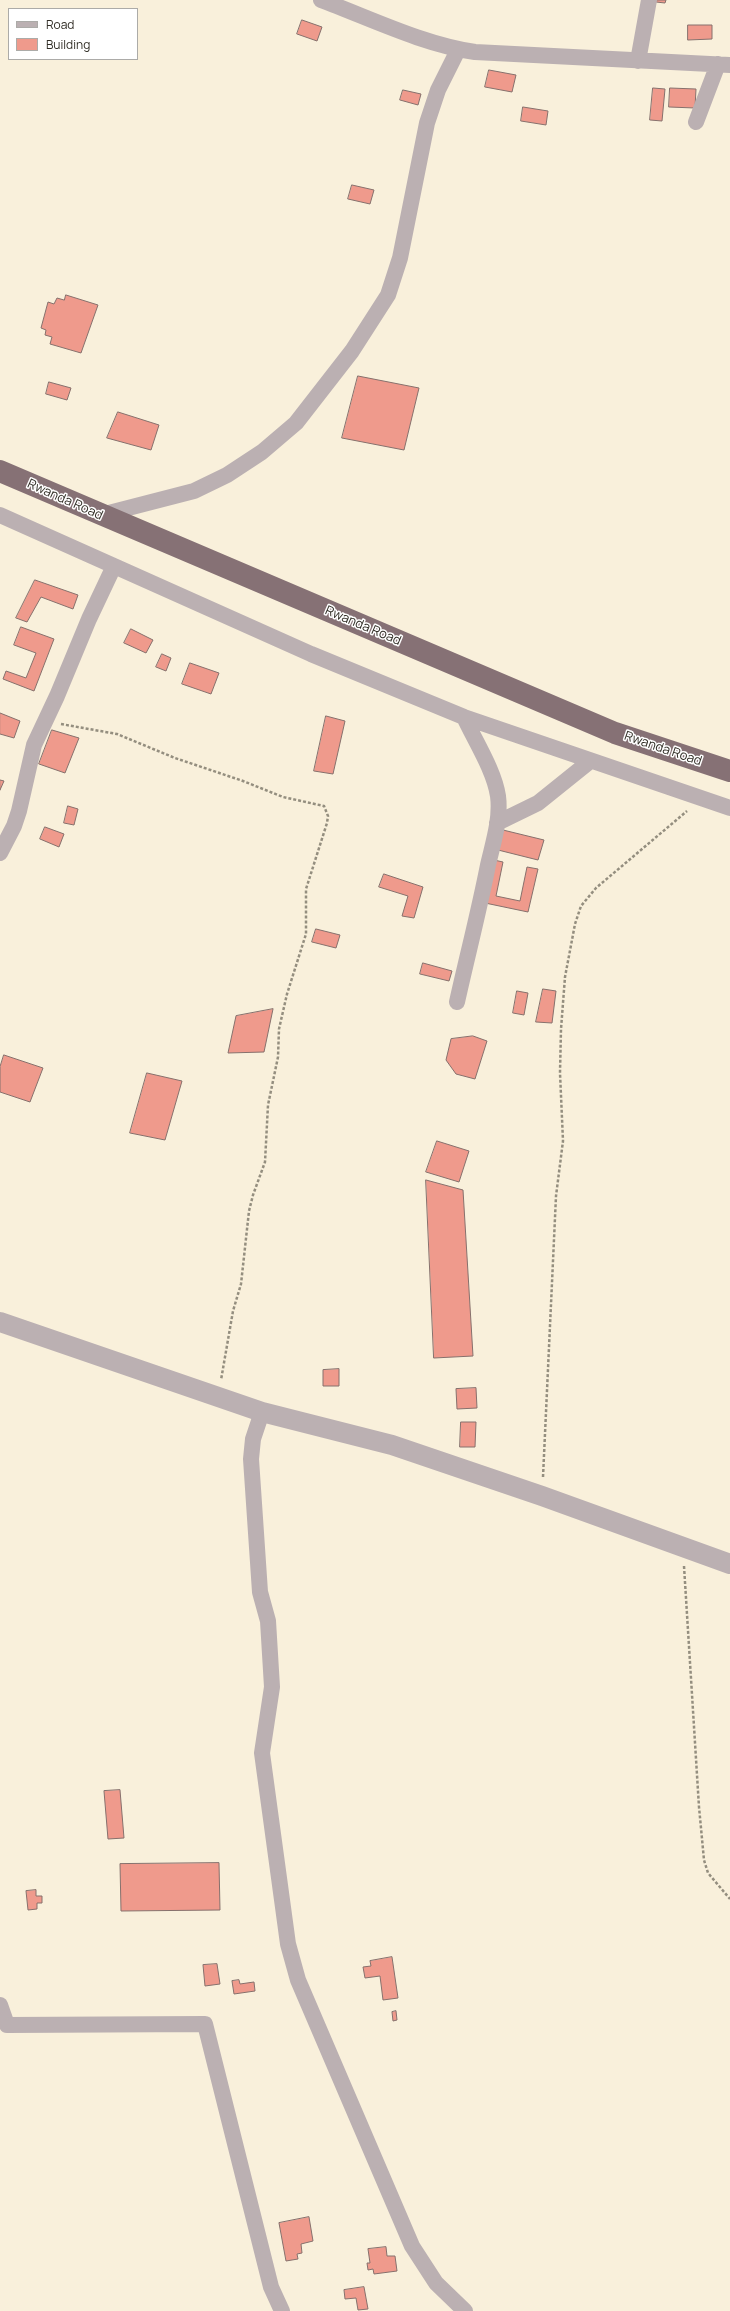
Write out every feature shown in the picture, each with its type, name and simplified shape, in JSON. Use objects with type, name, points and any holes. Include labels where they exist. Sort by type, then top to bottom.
[{"type":"highway","name":"Rwanda Road","points":[[0,471],[615,733],[730,771]]},
{"type":"street","points":[[321,0],[411,35],[458,50],[638,61],[724,64],[696,122]]},
{"type":"street","points":[[638,61],[649,0]]},
{"type":"street","points":[[101,515],[194,491],[227,475],[251,460],[296,423],[352,351],[388,295],[400,258],[427,123],[438,90],[458,50]]},
{"type":"street","points":[[0,515],[311,654],[464,717],[589,762],[730,808]]},
{"type":"street","points":[[0,853],[14,826],[34,745],[88,619],[114,566]]},
{"type":"street","points":[[457,1002],[497,823],[498,795],[492,775],[464,717]]},
{"type":"street","points":[[497,823],[538,803],[589,762]]},
{"type":"street","points":[[0,1322],[262,1412],[392,1445],[542,1496],[730,1564]]},
{"type":"street","points":[[262,1412],[253,1439],[250,1458],[260,1592],[268,1621],[272,1686],[262,1753],[288,1944],[298,1980],[412,2246],[436,2283],[465,2311]]},
{"type":"street","points":[[0,2005],[7,2025],[205,2024],[271,2287],[282,2311]]},
{"type":"path","points":[[46,719],[76,728],[117,734],[175,758],[243,781],[283,797],[324,806],[327,812],[327,823],[306,889],[306,934],[287,994],[279,1029],[278,1057],[268,1105],[265,1162],[253,1195],[241,1266],[241,1284],[233,1311],[218,1396]]},
{"type":"path","points":[[542,1496],[554,1226],[563,1141],[560,1073],[561,1029],[565,977],[575,924],[581,906],[596,888],[701,798]]},
{"type":"path","points":[[682,1546],[704,1860],[708,1873],[730,1899]]},
{"type":"building","points":[[656,0],[666,0],[665,3],[656,2]]},
{"type":"building","points":[[302,20],[322,27],[317,41],[297,34]]},
{"type":"building","points":[[688,25],[712,25],[712,39],[688,40]]},
{"type":"building","points":[[489,70],[516,75],[512,92],[485,87]]},
{"type":"building","points":[[653,88],[665,89],[662,121],[650,120]]},
{"type":"building","points":[[670,88],[696,89],[695,108],[669,107]]},
{"type":"building","points":[[403,90],[421,94],[418,105],[400,100]]},
{"type":"building","points":[[523,107],[548,111],[546,125],[521,121]]},
{"type":"building","points":[[352,185],[374,190],[370,204],[348,199]]},
{"type":"building","points":[[66,295],[98,305],[81,353],[50,344],[52,337],[45,335],[46,330],[41,328],[48,302],[54,304],[57,298],[64,300]]},
{"type":"building","points":[[358,376],[419,388],[404,450],[342,438]]},
{"type":"building","points":[[49,382],[71,388],[67,400],[46,394]]},
{"type":"building","points":[[118,412],[159,425],[151,450],[107,438]]},
{"type":"building","points":[[35,580],[78,595],[73,609],[41,597],[27,622],[16,618]]},
{"type":"building","points":[[21,627],[54,639],[34,691],[3,679],[6,671],[26,678],[36,653],[14,645]]},
{"type":"building","points":[[131,629],[153,640],[146,653],[124,643]]},
{"type":"building","points":[[162,654],[171,658],[166,671],[156,667]]},
{"type":"building","points":[[190,663],[219,673],[211,694],[182,684]]},
{"type":"building","points":[[0,713],[20,721],[14,738],[0,734]]},
{"type":"building","points":[[326,716],[345,721],[333,774],[314,771]]},
{"type":"building","points":[[52,730],[79,738],[65,773],[39,764]]},
{"type":"building","points":[[0,780],[4,781],[0,790]]},
{"type":"building","points":[[68,806],[78,809],[74,825],[64,823]]},
{"type":"building","points":[[45,827],[64,834],[59,847],[40,839]]},
{"type":"building","points":[[503,830],[544,840],[538,860],[498,850]]},
{"type":"building","points":[[494,860],[503,862],[496,896],[520,901],[527,867],[538,869],[528,912],[485,903]]},
{"type":"building","points":[[384,874],[423,887],[414,918],[402,916],[408,896],[379,887]]},
{"type":"building","points":[[316,929],[340,935],[336,948],[312,942]]},
{"type":"building","points":[[423,963],[452,971],[449,981],[420,974]]},
{"type":"building","points":[[543,989],[556,991],[552,1023],[536,1022]]},
{"type":"building","points":[[517,991],[528,993],[524,1015],[513,1013]]},
{"type":"building","points":[[273,1009],[264,1052],[228,1053],[236,1016]]},
{"type":"building","points":[[473,1036],[487,1041],[475,1079],[456,1074],[446,1060],[451,1039]]},
{"type":"building","points":[[4,1055],[43,1068],[30,1102],[0,1092],[0,1067]]},
{"type":"building","points":[[147,1073],[182,1081],[165,1140],[130,1133]]},
{"type":"building","points":[[437,1141],[469,1151],[459,1182],[426,1172]]},
{"type":"building","points":[[426,1180],[463,1190],[473,1356],[434,1358]]},
{"type":"building","points":[[339,1369],[339,1386],[323,1386],[323,1370]]},
{"type":"building","points":[[476,1388],[477,1408],[457,1409],[456,1389]]},
{"type":"building","points":[[461,1422],[476,1422],[475,1447],[460,1447]]},
{"type":"building","points":[[120,1790],[124,1838],[108,1839],[104,1791]]},
{"type":"building","points":[[219,1863],[220,1910],[121,1911],[120,1864]]},
{"type":"building","points":[[36,1890],[36,1896],[42,1896],[42,1903],[37,1903],[37,1909],[28,1910],[26,1891]]},
{"type":"building","points":[[392,1957],[398,1998],[383,2000],[380,1976],[365,1978],[363,1967],[371,1966],[370,1961]]},
{"type":"building","points":[[217,1964],[220,1984],[205,1986],[203,1965]]},
{"type":"building","points":[[239,1980],[240,1984],[254,1982],[255,1991],[234,1994],[232,1981]]},
{"type":"building","points":[[396,2011],[397,2020],[393,2021],[392,2012]]},
{"type":"building","points":[[309,2217],[313,2241],[301,2244],[302,2253],[297,2254],[298,2259],[286,2261],[279,2223]]},
{"type":"building","points":[[386,2247],[387,2256],[395,2256],[397,2271],[374,2274],[373,2269],[368,2270],[367,2263],[370,2263],[368,2249]]},
{"type":"building","points":[[364,2287],[368,2309],[358,2310],[356,2298],[345,2299],[344,2290]]}]
